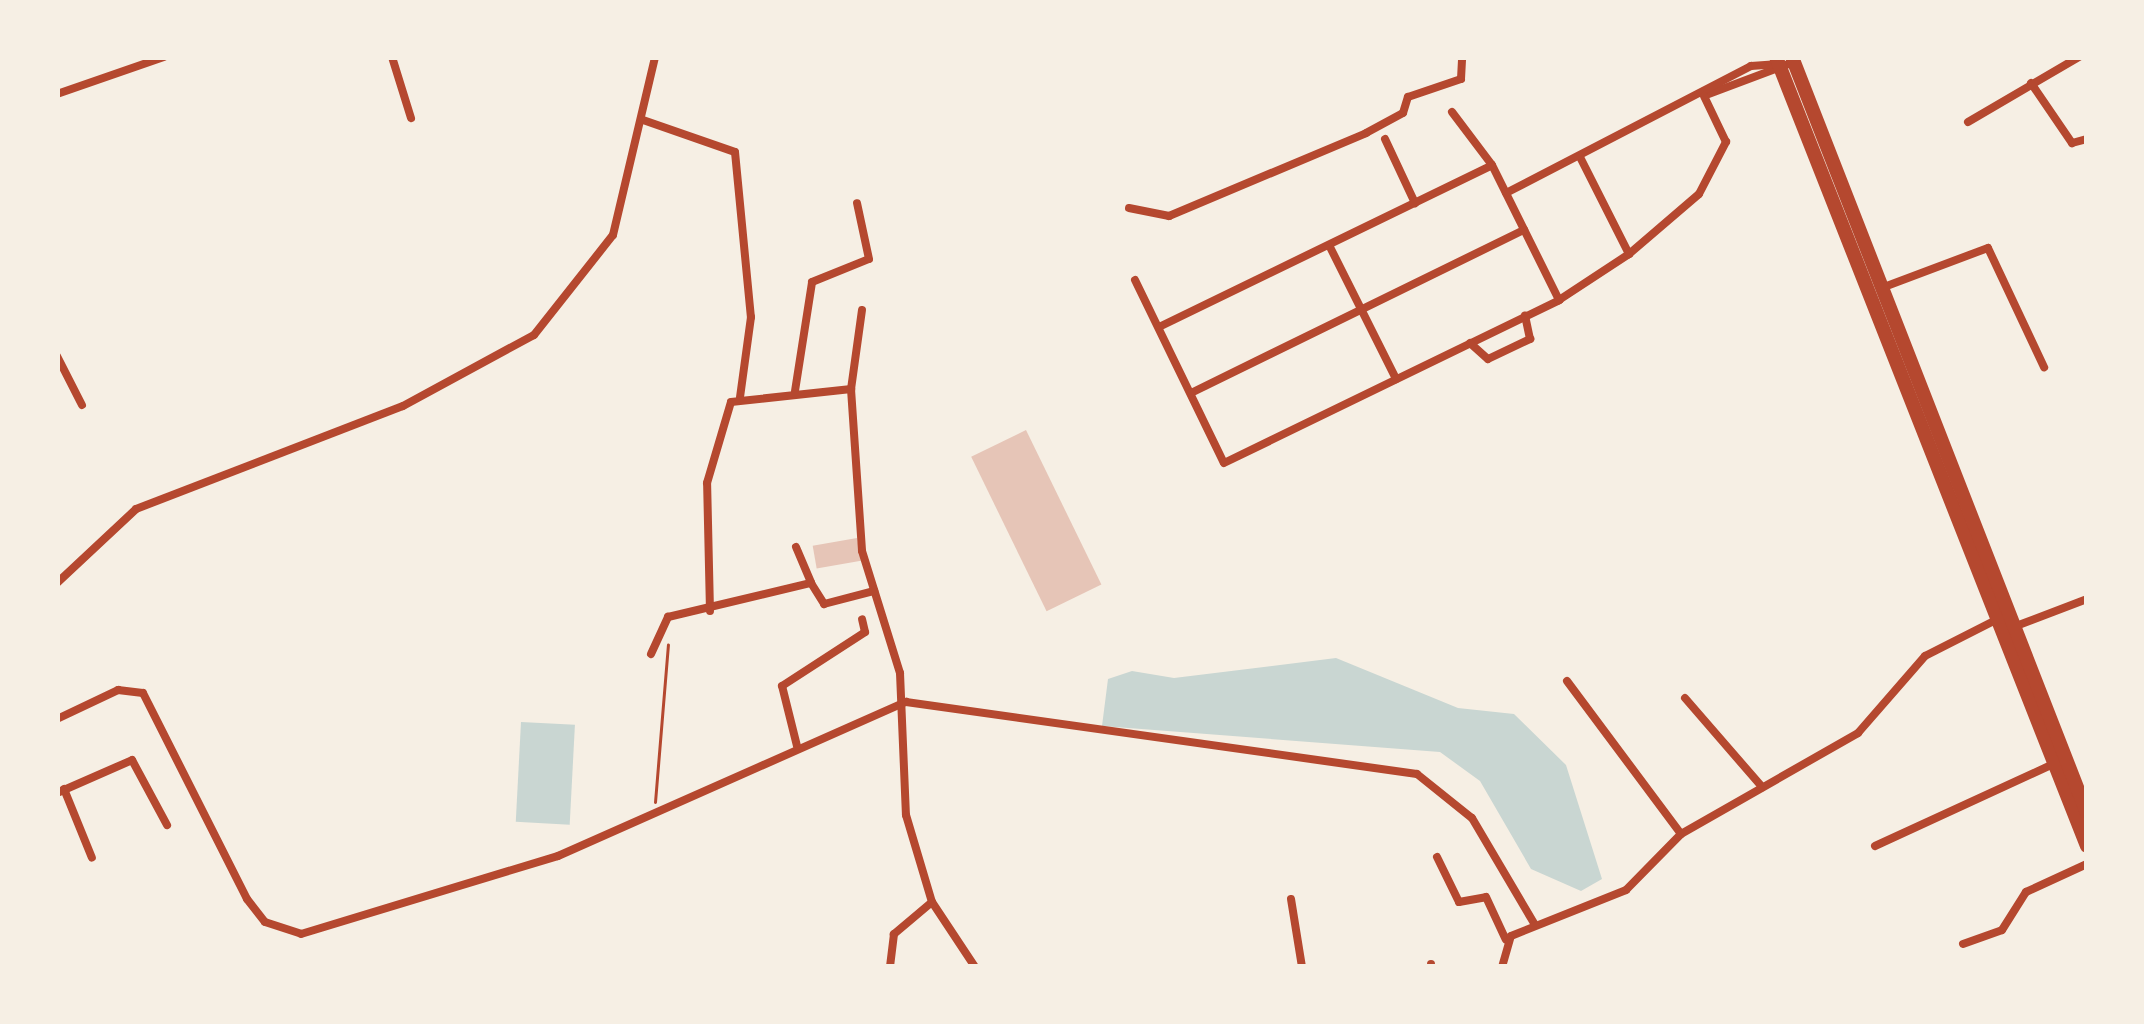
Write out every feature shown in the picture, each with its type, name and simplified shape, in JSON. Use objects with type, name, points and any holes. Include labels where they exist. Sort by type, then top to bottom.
[{"type":"highway","points":[[1785,60],[1882,287],[2087,813]]},
{"type":"highway","points":[[1785,60],[1895,367],[2008,620],[2054,763],[2087,846]]},
{"type":"highway","points":[[1895,367],[1911,361]]},
{"type":"street","points":[[57,94],[164,57]]},
{"type":"street","points":[[392,57],[411,118]]},
{"type":"street","points":[[57,583],[136,509],[517,349],[571,298],[613,235],[656,57]]},
{"type":"street","points":[[1129,208],[1168,216],[1366,133],[1403,113],[1408,97],[1461,79],[1462,57]]},
{"type":"street","points":[[1968,122],[2080,57]]},
{"type":"street","points":[[1506,194],[1704,95],[1751,66],[1785,60]]},
{"type":"street","points":[[2031,83],[2072,143],[2087,139]]},
{"type":"street","points":[[1136,280],[1224,463],[1559,300],[1629,254],[1699,194],[1726,142],[1704,95]]},
{"type":"street","points":[[1452,112],[1492,165],[1559,300]]},
{"type":"street","points":[[644,120],[735,152],[751,317],[740,397],[707,483],[710,611]]},
{"type":"street","points":[[1385,139],[1415,203]]},
{"type":"street","points":[[1580,157],[1629,254]]},
{"type":"street","points":[[1159,327],[1492,165]]},
{"type":"street","points":[[795,391],[812,281],[866,267],[856,203]]},
{"type":"street","points":[[1190,393],[1524,230]]},
{"type":"street","points":[[1329,245],[1396,379]]},
{"type":"street","points":[[1882,287],[1988,248],[2044,367]]},
{"type":"street","points":[[862,310],[851,389],[874,591],[906,701],[907,815],[932,902],[975,967]]},
{"type":"street","points":[[1470,343],[1480,358],[1530,339],[1525,316]]},
{"type":"street","points":[[57,356],[82,405]]},
{"type":"street","points":[[740,397],[851,389]]},
{"type":"street","points":[[796,548],[824,604],[874,591]]},
{"type":"street","points":[[650,654],[661,620],[811,584]]},
{"type":"street","points":[[1506,940],[1617,895],[1682,834],[1858,734],[1925,656],[2008,620],[2087,599]]},
{"type":"street","points":[[797,746],[782,686],[866,632],[862,619]]},
{"type":"street","points":[[1567,681],[1682,834]]},
{"type":"street","points":[[57,719],[118,690],[143,693],[247,899],[265,922],[301,934],[525,868],[906,701],[1430,778],[1472,818],[1535,925]]},
{"type":"street","points":[[1685,698],[1762,787]]},
{"type":"street","points":[[92,858],[60,791],[132,760],[166,825]]},
{"type":"street","points":[[1875,846],[2054,763]]},
{"type":"street","points":[[1437,857],[1460,902],[1486,897],[1506,940],[1502,967]]},
{"type":"street","points":[[1963,944],[2002,930],[2026,892],[2087,864]]},
{"type":"street","points":[[1291,899],[1303,967]]},
{"type":"street","points":[[890,967],[894,934],[932,902]]},
{"type":"path","points":[[651,815],[668,628]]},
{"type":"shaded area","points":[[1336,658],[1458,708],[1514,714],[1566,765],[1602,879],[1581,891],[1531,869],[1480,781],[1440,752],[1102,726],[1108,679],[1132,671],[1174,678]]},
{"type":"shaded area","points":[[521,722],[575,725],[570,825],[516,822]]},
{"type":"building","points":[[1026,430],[1101,585],[1047,611],[971,457]]},
{"type":"building","points":[[857,538],[861,561],[817,568],[813,546]]}]
